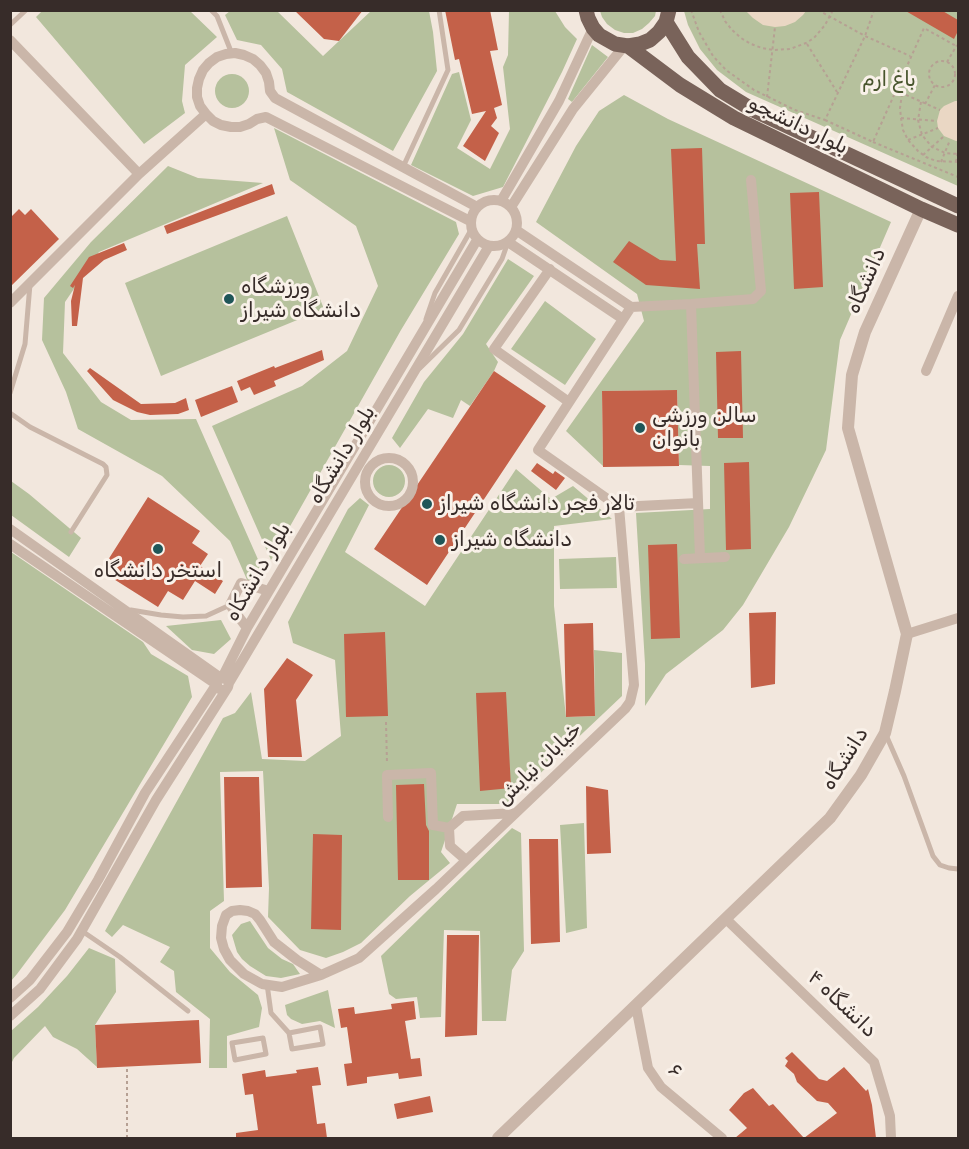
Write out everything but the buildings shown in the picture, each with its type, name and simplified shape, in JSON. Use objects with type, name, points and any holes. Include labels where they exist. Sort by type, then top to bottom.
[{"type":"main road","points":[[586,10],[593,28]]},
{"type":"main road","points":[[626,46],[640,45],[650,40],[659,32],[667,16]]},
{"type":"main road","name":"بلوار دانشجو","points":[[667,16],[688,57],[720,90],[753,110],[958,206]]},
{"type":"main road","name":"بلوار دانشجو","points":[[593,28],[606,40],[626,46],[680,85],[734,118],[958,225]]},
{"type":"street","points":[[501,201],[559,101],[593,28]]},
{"type":"street","points":[[11,42],[139,174]]},
{"type":"street","points":[[511,207],[573,109],[626,46]]},
{"type":"street","points":[[471,225],[266,117],[257,118],[249,124],[231,127],[213,121],[200,106],[197,97],[199,79],[203,70],[217,57],[226,54],[244,55],[253,59],[266,73],[270,91],[275,98],[477,207]]},
{"type":"street","points":[[559,101],[573,109]]},
{"type":"street","points":[[10,303],[139,174],[206,114]]},
{"type":"street","points":[[516,231],[631,307],[753,299],[760,291],[751,180]]},
{"type":"street","points":[[488,200],[501,201],[511,207],[517,218],[516,231],[508,242],[496,247],[489,246],[477,240],[471,225],[474,211],[488,200]]},
{"type":"street","name":"دانشگاه","points":[[498,1138],[830,818],[861,775],[885,733],[907,634],[848,428],[852,375],[865,332],[921,209]]},
{"type":"street","name":"بلوار دانشکاه","points":[[10,1016],[40,989],[82,931],[222,683],[247,628],[477,240]]},
{"type":"street","points":[[508,242],[622,319]]},
{"type":"street","name":"بلوار دانشگاه","points":[[222,683],[412,376],[489,246]]},
{"type":"street","points":[[550,269],[494,349],[569,402]]},
{"type":"street","points":[[926,371],[958,296]]},
{"type":"street","points":[[691,304],[700,558]]},
{"type":"street","points":[[631,307],[537,450],[619,507],[698,503]]},
{"type":"street","points":[[381,459],[396,459],[402,462],[408,467],[413,481],[409,495],[404,502],[388,506],[373,500],[365,485],[369,469],[381,459]]},
{"type":"street","name":"خیابان نیایش","points":[[267,984],[282,987],[321,975],[359,958],[625,709],[633,694],[634,685],[619,507]]},
{"type":"street","points":[[10,529],[123,609],[181,655]]},
{"type":"street","points":[[10,544],[222,683]]},
{"type":"street","points":[[684,559],[725,557]]},
{"type":"street","points":[[247,628],[230,605],[241,583],[269,591]]},
{"type":"street","points":[[907,634],[958,618]]},
{"type":"street","name":"بلوار دانشکاه","points":[[10,998],[30,980],[67,932],[146,793],[222,683]]},
{"type":"street","points":[[388,817],[387,775],[431,773],[433,825],[449,828]]},
{"type":"street","points":[[449,828],[463,816],[515,813]]},
{"type":"street","points":[[449,828],[450,846],[466,860]]},
{"type":"street","points":[[267,984],[262,984],[244,974],[230,960],[224,949],[221,938],[222,926],[226,915],[232,911],[248,911],[255,914],[274,942],[321,975]]},
{"type":"street","name":"۴ دانشگاه","points":[[726,919],[874,1062],[890,1116],[891,1138]]},
{"type":"street","name":"۶","points":[[636,1006],[648,1068],[661,1087],[722,1138]]},
{"type":"lane","points":[[10,26],[26,10]]},
{"type":"lane","points":[[404,167],[448,70],[439,10]]},
{"type":"lane","points":[[212,11],[217,16],[232,54]]},
{"type":"lane","points":[[420,337],[435,293],[471,225]]},
{"type":"lane","points":[[412,376],[459,330],[502,259],[508,242]]},
{"type":"lane","points":[[10,393],[26,344],[30,282]]},
{"type":"lane","points":[[10,413],[30,427],[106,467],[107,475],[71,531]]},
{"type":"lane","points":[[123,609],[161,615],[206,616],[230,605]]},
{"type":"lane","points":[[885,733],[904,776],[933,856],[940,865],[958,869]]},
{"type":"lane","points":[[82,931],[120,957],[188,1011]]},
{"type":"lane","points":[[267,984],[270,1013],[289,1033],[292,1049],[323,1044],[320,1028],[289,1033]]},
{"type":"lane","points":[[263,1038],[266,1054],[235,1059],[232,1043],[263,1038]]},
{"type":"path","points":[[691,10],[699,32],[713,57],[726,70],[754,90],[795,110],[825,120],[958,177]]},
{"type":"path","points":[[720,10],[725,21],[741,38],[751,44],[773,50],[790,49],[806,43],[820,32],[833,10]]},
{"type":"path","points":[[818,10],[865,36],[910,56]]},
{"type":"path","points":[[825,120],[865,36],[874,10]]},
{"type":"path","points":[[767,97],[775,27]]},
{"type":"path","points":[[873,142],[924,28],[958,46],[947,63]]},
{"type":"path","points":[[806,43],[837,92]]},
{"type":"path","points":[[936,63],[947,63],[954,71],[953,81],[944,87],[934,85],[930,79],[930,70],[936,63]]},
{"type":"path","points":[[953,81],[958,83]]},
{"type":"path","points":[[925,104],[934,85]]},
{"type":"path","points":[[895,90],[940,110]]},
{"type":"path","points":[[902,94],[901,118],[908,140],[923,155],[941,162],[957,162],[958,153],[945,153],[932,147],[922,135],[918,120],[921,102]]},
{"type":"path","points":[[901,118],[937,121]]},
{"type":"path","points":[[908,140],[938,128]]},
{"type":"path","points":[[923,155],[944,136]]},
{"type":"path","points":[[941,162],[950,140]]},
{"type":"path","points":[[386,722],[387,775]]},
{"type":"path","points":[[127,1067],[127,1138]]},
{"type":"green space","points":[[43,10],[190,11],[217,37],[185,65],[182,101],[185,113],[144,144],[36,17]]},
{"type":"green space","points":[[600,10],[656,11],[655,16],[642,29],[633,33],[624,33],[607,24]]},
{"type":"green space","points":[[230,11],[277,11],[323,56],[371,11],[429,11],[437,71],[393,151],[287,92],[282,69],[261,45],[237,40],[225,15]]},
{"type":"green space","points":[[509,11],[555,11],[565,27],[577,39],[503,187],[473,196],[411,165],[452,74],[459,72],[471,120],[457,148],[490,169],[510,129],[503,67],[508,55]]},
{"type":"green space","name":"باغ ارم","points":[[684,11],[958,11],[958,186],[746,92],[717,70],[700,49]]},
{"type":"green space","points":[[592,45],[608,57],[572,102],[568,99]]},
{"type":"green space","points":[[232,74],[244,79],[249,91],[244,103],[232,108],[220,103],[215,91],[220,79]]},
{"type":"green space","points":[[624,95],[668,119],[891,222],[840,340],[826,450],[789,527],[743,605],[723,630],[666,674],[645,706],[645,664],[636,513],[710,509],[710,466],[679,465],[677,390],[602,391],[603,466],[566,431],[644,321],[637,294],[536,222],[576,146],[599,111]]},
{"type":"green space","points":[[274,128],[456,222],[459,234],[401,330],[271,560],[212,426],[302,386],[347,351],[378,286],[356,226],[290,180]]},
{"type":"green space","points":[[168,166],[198,178],[263,183],[99,252],[65,302],[63,353],[101,402],[131,420],[196,419],[264,573],[248,582],[230,541],[162,476],[78,429],[66,392],[42,340],[44,298],[91,242]]},
{"type":"green space","points":[[287,216],[324,309],[161,376],[125,283]]},
{"type":"green space","points":[[508,259],[534,276],[486,344],[498,362],[494,371],[470,406],[461,400],[453,418],[428,409],[400,448],[392,438],[424,382],[463,334]]},
{"type":"green space","points":[[545,301],[596,339],[565,385],[511,349]]},
{"type":"green space","points":[[389,465],[401,469],[405,481],[401,493],[389,497],[377,493],[373,481],[377,469]]},
{"type":"green space","points":[[516,469],[551,499],[573,486],[612,519],[554,526],[554,606],[566,717],[595,716],[594,650],[622,653],[622,696],[530,783],[511,804],[457,804],[441,852],[450,863],[410,896],[361,943],[326,958],[300,950],[268,917],[269,888],[263,771],[220,772],[224,901],[210,911],[210,948],[230,972],[258,995],[262,1008],[259,1027],[227,1036],[227,1068],[209,1068],[210,1019],[176,992],[174,971],[160,962],[170,947],[123,925],[112,937],[105,931],[223,718],[235,713],[251,692],[262,759],[305,761],[341,736],[335,660],[293,643],[288,622],[348,509],[360,498],[369,505],[345,552],[425,606]]},
{"type":"green space","points":[[11,481],[81,538],[69,557],[11,515]]},
{"type":"green space","points":[[11,552],[143,642],[151,654],[188,676],[192,697],[65,910],[11,981]]},
{"type":"green space","points":[[616,557],[617,588],[560,589],[559,559]]},
{"type":"green space","points":[[221,620],[231,639],[214,654],[192,650],[166,626]]},
{"type":"green space","points":[[584,823],[587,928],[566,933],[560,825]]},
{"type":"green space","points":[[512,828],[521,833],[524,951],[512,970],[506,1021],[482,1021],[480,931],[444,930],[441,1017],[420,1018],[417,997],[396,999],[389,994],[381,956]]},
{"type":"green space","points":[[250,921],[268,948],[293,964],[300,974],[281,978],[266,976],[242,959],[237,952],[232,935],[241,924]]},
{"type":"green space","points":[[89,948],[115,959],[116,992],[95,1025],[97,1067],[77,1049],[53,1037],[45,1026],[11,1064],[11,1031],[38,1007]]},
{"type":"green space","points":[[328,990],[335,1028],[320,1021],[302,1024],[287,1015],[285,1005]]},
{"type":"shaded area","points":[[746,11],[806,11],[795,22],[775,27],[763,25]]},
{"type":"shaded area","points":[[958,101],[958,141],[944,136],[938,128],[937,121],[940,110]]},
{"type":"place","name":"ورزشگاه دانشگاه شیراز","points":[[229,299]]},
{"type":"place","name":"سالن ورزشی بانوان","points":[[640,428]]},
{"type":"place","name":"تالار فجر دانشگاه شیراز","points":[[427,504]]},
{"type":"place","name":"دانشگاه شیراز","points":[[440,540]]},
{"type":"place","name":"استخر دانشگاه","points":[[158,549]]}]
